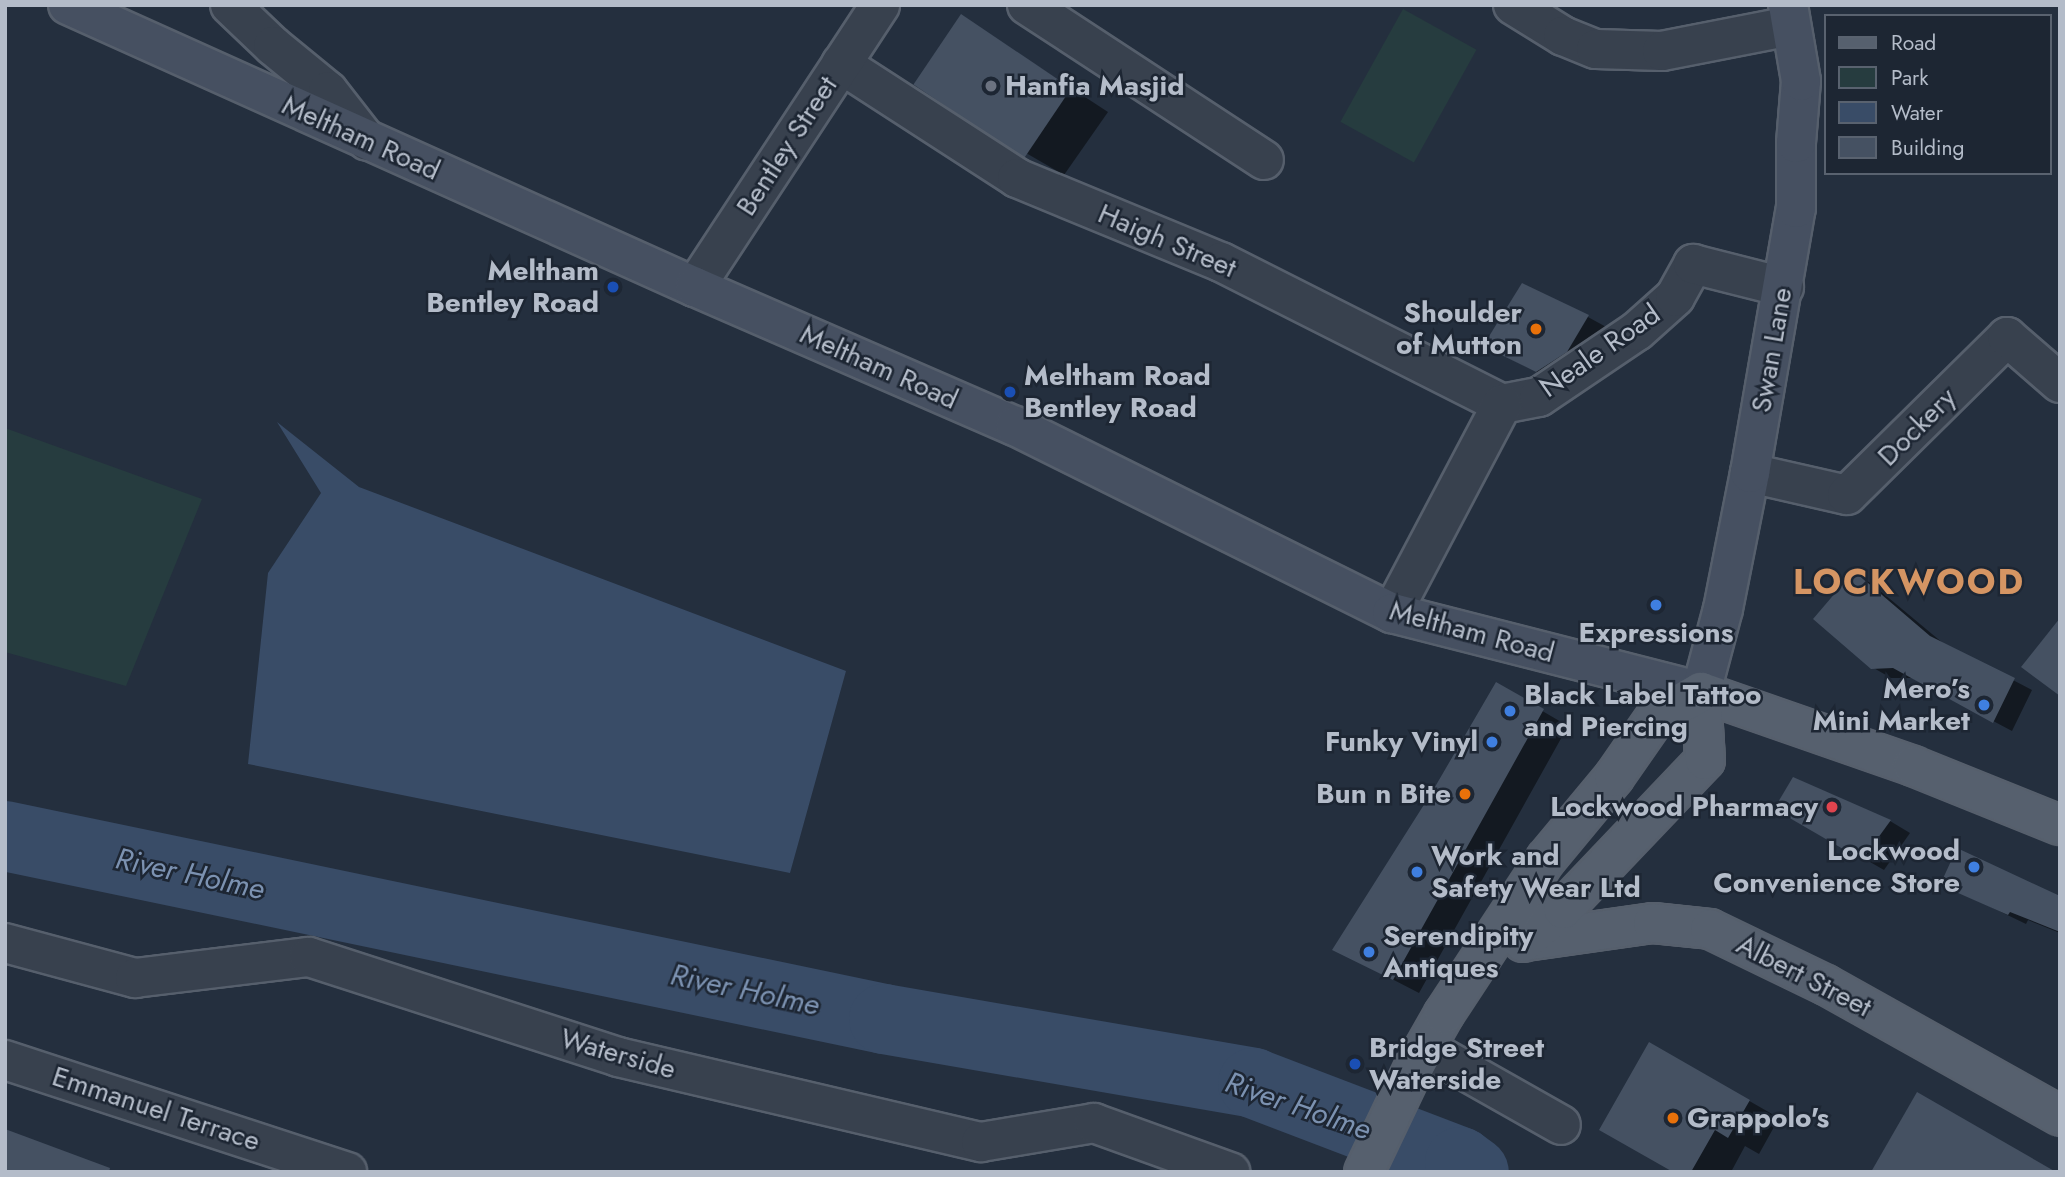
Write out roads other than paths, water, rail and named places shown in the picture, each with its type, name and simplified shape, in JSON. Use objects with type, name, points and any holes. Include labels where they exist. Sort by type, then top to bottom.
[{"type":"main road","name":"Meltham Road","points":[[68,5],[695,287],[1014,426],[1392,613],[1701,692]]},
{"type":"main road","name":"Swan Lane","points":[[1701,692],[1723,609],[1750,473],[1796,208],[1796,143],[1801,81],[1790,16]]},
{"type":"main road","points":[[1364,1172],[1420,1057],[1476,962],[1546,859],[1614,777],[1655,718],[1701,692],[1913,766],[2060,825]]},
{"type":"main road","points":[[1476,962],[1526,941],[1563,909],[1706,760],[1701,692]]},
{"type":"main road","name":"Albert Street","points":[[1526,941],[1653,923],[1710,929],[1826,985],[2060,1116]]},
{"type":"street","points":[[230,5],[272,46],[328,91],[367,141]]},
{"type":"street","name":"Bentley Street","points":[[695,287],[880,5]]},
{"type":"street","points":[[1027,5],[1264,160]]},
{"type":"street","points":[[1513,5],[1563,36],[1596,49],[1662,51],[1790,16]]},
{"type":"street","name":"Haigh Street","points":[[841,64],[1017,178],[1221,262],[1502,404]]},
{"type":"street","name":"Neale Road","points":[[1392,613],[1502,404],[1539,397],[1637,331],[1675,297],[1693,264],[1784,287]]},
{"type":"street","name":"Dockery","points":[[1750,473],[1847,495],[2007,337],[2060,383]]},
{"type":"street","name":"Waterside","points":[[5,943],[135,978],[309,957],[618,1057],[981,1142],[1094,1123],[1230,1172]]},
{"type":"street","points":[[1420,1057],[1561,1125]]},
{"type":"street","name":"Emmanuel Terrace","points":[[5,1060],[347,1172]]},
{"type":"water","points":[[277,422],[359,487],[846,671],[790,873],[248,764],[268,573],[321,493]]},
{"type":"waterway","name":"River Holme","points":[[5,836],[884,1019],[1253,1083],[1460,1162],[1474,1172]]},
{"type":"place","name":"Hanfia Masjid","points":[[991,86]]},
{"type":"place","name":"Meltham Bentley Road","points":[[613,287]]},
{"type":"place","name":"Shoulder of Mutton","points":[[1536,329]]},
{"type":"place","name":"Meltham Road Bentley Road","points":[[1010,392]]},
{"type":"place","name":"Expressions","points":[[1656,605]]},
{"type":"place","name":"Mero’s Mini Market","points":[[1984,705]]},
{"type":"place","name":"Black Label Tattoo and Piercing","points":[[1510,711]]},
{"type":"place","name":"Funky Vinyl","points":[[1492,742]]},
{"type":"place","name":"Bun n Bite","points":[[1465,794]]},
{"type":"place","name":"Lockwood Pharmacy","points":[[1832,807]]},
{"type":"place","name":"Lockwood Convenience Store","points":[[1974,867]]},
{"type":"place","name":"Work and Safety Wear Ltd","points":[[1417,872]]},
{"type":"place","name":"Serendipity Antiques","points":[[1369,952]]},
{"type":"place","name":"Bridge Street Waterside","points":[[1355,1064]]},
{"type":"place","name":"Grappolo's","points":[[1673,1118]]},
{"type":"district","name":"LOCKWOOD","points":[[1909,582]]}]
